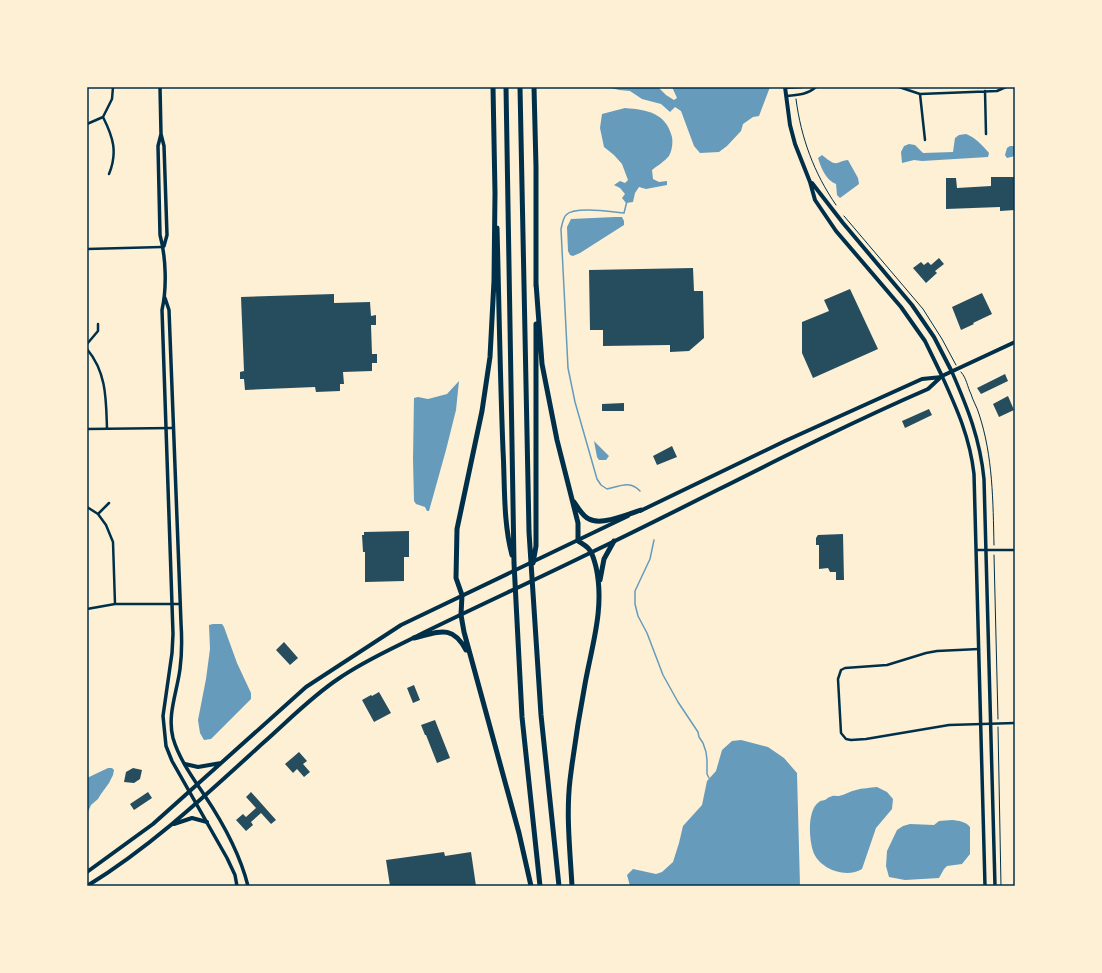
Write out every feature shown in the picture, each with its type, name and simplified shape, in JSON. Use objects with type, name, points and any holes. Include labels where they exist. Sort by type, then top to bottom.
[{"type":"highway","points":[[493,87],[495,193],[494,281],[490,357],[482,411],[456,529],[456,578],[462,595],[461,615],[471,658],[519,833],[531,886]]},
{"type":"highway","points":[[506,87],[514,563],[522,717],[540,886]]},
{"type":"highway","points":[[520,87],[529,524],[541,715],[559,886]]},
{"type":"highway","points":[[532,572],[536,546],[536,167],[534,87]]},
{"type":"highway","points":[[495,193],[497,212],[502,434],[508,541],[514,563]]},
{"type":"highway","points":[[536,284],[542,364],[557,440],[578,523],[578,541],[588,547],[592,553],[598,575],[600,602],[598,623],[585,683],[570,780],[568,818],[572,886]]},
{"type":"highway","points":[[572,498],[585,516],[594,520],[606,520],[642,510]]},
{"type":"highway","points":[[599,587],[604,560],[614,541]]},
{"type":"highway","points":[[414,638],[441,632],[453,634],[461,640],[471,658]]},
{"type":"main road","points":[[785,88],[790,125],[795,144],[810,182],[815,200],[836,231],[901,307],[925,341],[942,376]]},
{"type":"main road","points":[[810,182],[917,311],[934,337],[952,372]]},
{"type":"main road","points":[[87,872],[153,824],[306,687],[401,625],[785,441],[922,379],[942,376],[1015,342]]},
{"type":"main road","points":[[87,886],[128,859],[170,826],[313,698],[338,679],[362,664],[491,600],[592,553],[785,456],[928,389],[942,376]]},
{"type":"main road","points":[[185,764],[198,767],[222,763]]},
{"type":"main road","points":[[170,826],[192,818],[207,822]]},
{"type":"street","points":[[87,124],[103,117],[111,103],[113,87]]},
{"type":"street","points":[[160,87],[161,134],[164,146],[167,235],[163,247]]},
{"type":"street","points":[[785,88],[802,87]]},
{"type":"street","points":[[785,96],[805,94],[816,87]]},
{"type":"street","points":[[899,87],[920,94],[997,91],[1006,87]]},
{"type":"street","points":[[985,91],[986,134]]},
{"type":"street","points":[[920,94],[925,140]]},
{"type":"street","points":[[103,117],[111,133],[114,146],[113,164],[109,174]]},
{"type":"street","points":[[161,134],[158,146],[160,235],[163,247],[165,297],[169,310],[182,652],[171,719],[173,737],[177,750],[185,764],[220,819],[244,872],[248,886]]},
{"type":"street","points":[[87,249],[163,247]]},
{"type":"street","points":[[165,297],[162,310],[172,604],[172,653],[165,702],[164,732],[166,746],[169,753],[189,792],[227,858],[235,875],[237,886]]},
{"type":"street","points":[[87,344],[98,331],[98,324]]},
{"type":"street","points":[[87,349],[98,366],[104,382],[107,429]]},
{"type":"street","points":[[952,372],[968,410],[981,452],[984,479],[995,886]]},
{"type":"street","points":[[942,376],[960,416],[970,449],[974,474],[985,886]]},
{"type":"street","points":[[87,430],[173,428]]},
{"type":"street","points":[[98,514],[109,503]]},
{"type":"street","points":[[87,508],[98,514],[106,525],[113,542],[115,604]]},
{"type":"street","points":[[976,550],[1015,550]]},
{"type":"street","points":[[87,608],[115,604],[181,604]]},
{"type":"street","points":[[979,650],[936,651],[887,665],[850,666],[841,670],[838,679],[841,733],[843,737],[851,740],[866,740],[949,725],[1015,724]]},
{"type":"path","points":[[796,99],[802,132],[808,153],[819,177],[837,208]]},
{"type":"path","points":[[846,218],[923,308],[942,339],[952,360]]},
{"type":"path","points":[[994,557],[998,717]]},
{"type":"path","points":[[998,731],[1001,886]]},
{"type":"water","points":[[607,87],[658,87],[674,100],[677,98],[672,87],[770,87],[759,116],[753,117],[743,124],[741,131],[719,152],[700,153],[694,146],[681,111],[675,107],[670,112],[661,104],[642,99],[630,91]]},
{"type":"water","points":[[625,108],[655,114],[665,123],[672,137],[672,149],[669,156],[652,170],[653,179],[659,182],[667,181],[667,185],[646,189],[639,187],[635,193],[633,202],[626,203],[622,198],[625,194],[620,188],[614,185],[620,181],[625,183],[628,180],[622,164],[604,147],[600,128],[602,114]]},
{"type":"water","points":[[966,134],[976,139],[989,153],[988,157],[922,161],[914,160],[902,163],[901,152],[904,146],[909,144],[915,145],[923,153],[953,152],[955,138],[959,135]]},
{"type":"water","points":[[1010,146],[1015,146],[1015,156],[1007,158],[1005,155],[1007,148]]},
{"type":"water","points":[[822,155],[834,163],[848,160],[858,178],[859,184],[840,198],[837,195],[836,184],[829,180],[821,166],[818,158]]},
{"type":"water","points":[[622,217],[624,225],[580,253],[573,256],[570,255],[568,251],[567,227],[571,219]]},
{"type":"water","points":[[459,381],[456,410],[429,511],[427,511],[425,507],[416,504],[414,501],[414,398],[418,397],[428,399],[447,394]]},
{"type":"water","points":[[594,441],[609,456],[606,460],[599,460],[597,457]]},
{"type":"water","points":[[222,624],[224,627],[237,663],[251,693],[251,699],[211,739],[204,740],[200,733],[198,720],[210,649],[209,625]]},
{"type":"water","points":[[741,740],[768,747],[784,758],[797,773],[800,886],[630,886],[627,875],[633,869],[656,874],[662,872],[673,862],[683,826],[702,805],[707,781],[716,771],[722,750],[732,741]]},
{"type":"water","points":[[108,768],[112,768],[114,770],[113,775],[98,799],[91,805],[87,814],[87,778]]},
{"type":"water","points":[[877,787],[887,792],[893,799],[892,809],[876,828],[862,869],[856,872],[841,872],[821,863],[813,851],[810,832],[812,811],[815,806],[820,801],[832,796],[839,796],[852,791]]},
{"type":"water","points":[[952,820],[964,822],[970,827],[970,854],[962,864],[947,866],[939,878],[905,880],[889,877],[886,866],[887,851],[897,830],[910,824],[934,825],[939,821]]},
{"type":"building","points":[[991,177],[1015,177],[1015,210],[1000,211],[1000,207],[946,209],[946,178],[956,178],[957,188],[991,186]]},
{"type":"building","points":[[939,258],[944,264],[935,271],[937,273],[926,283],[913,268],[921,262],[924,265],[928,262],[931,265]]},
{"type":"building","points":[[693,268],[694,291],[703,291],[704,338],[689,351],[670,352],[670,345],[603,346],[603,330],[590,330],[589,270]]},
{"type":"building","points":[[850,289],[878,349],[813,378],[802,353],[802,322],[829,311],[824,300]]},
{"type":"building","points":[[982,293],[992,314],[961,330],[952,307]]},
{"type":"building","points":[[334,294],[334,303],[370,302],[371,316],[376,315],[376,325],[371,325],[372,354],[377,354],[377,363],[372,363],[372,371],[343,372],[344,384],[340,384],[340,391],[316,392],[315,387],[245,390],[244,379],[240,379],[240,372],[244,371],[241,297]]},
{"type":"building","points":[[1005,374],[1008,381],[981,394],[977,388]]},
{"type":"building","points":[[1008,396],[1014,410],[999,417],[993,404]]},
{"type":"building","points":[[624,403],[624,411],[602,411],[602,404]]},
{"type":"building","points":[[929,409],[932,415],[905,428],[902,421]]},
{"type":"building","points":[[672,446],[677,457],[657,465],[653,456]]},
{"type":"building","points":[[409,531],[409,557],[404,557],[404,581],[365,582],[365,552],[363,552],[362,535],[364,535],[364,532]]},
{"type":"building","points":[[843,534],[844,580],[836,580],[836,572],[830,572],[828,568],[819,569],[819,545],[816,545],[816,538],[818,535]]},
{"type":"building","points":[[284,642],[298,658],[290,665],[276,650]]},
{"type":"building","points":[[414,685],[420,700],[413,703],[407,688]]},
{"type":"building","points":[[379,692],[391,713],[374,722],[362,700]]},
{"type":"building","points":[[435,720],[450,758],[437,763],[421,725]]},
{"type":"building","points":[[299,752],[307,761],[303,764],[310,772],[304,777],[297,769],[293,773],[285,764]]},
{"type":"building","points":[[133,768],[142,770],[140,779],[134,783],[124,782],[126,772]]},
{"type":"building","points":[[148,792],[152,798],[134,810],[130,804]]},
{"type":"building","points":[[251,792],[276,820],[271,824],[261,813],[251,822],[253,825],[246,831],[236,820],[243,814],[246,817],[256,808],[246,797]]},
{"type":"building","points":[[444,852],[445,856],[471,852],[476,886],[390,886],[386,860]]},
{"type":"waterway","points":[[627,201],[624,213],[594,210],[570,212],[565,216],[561,229],[568,368],[575,402],[597,479],[601,485],[607,489],[621,485],[629,485],[640,491]]},
{"type":"waterway","points":[[654,540],[650,559],[635,591],[635,604],[638,616],[647,633],[663,675],[678,702],[698,732],[703,743],[706,752],[707,774],[709,778]]}]
